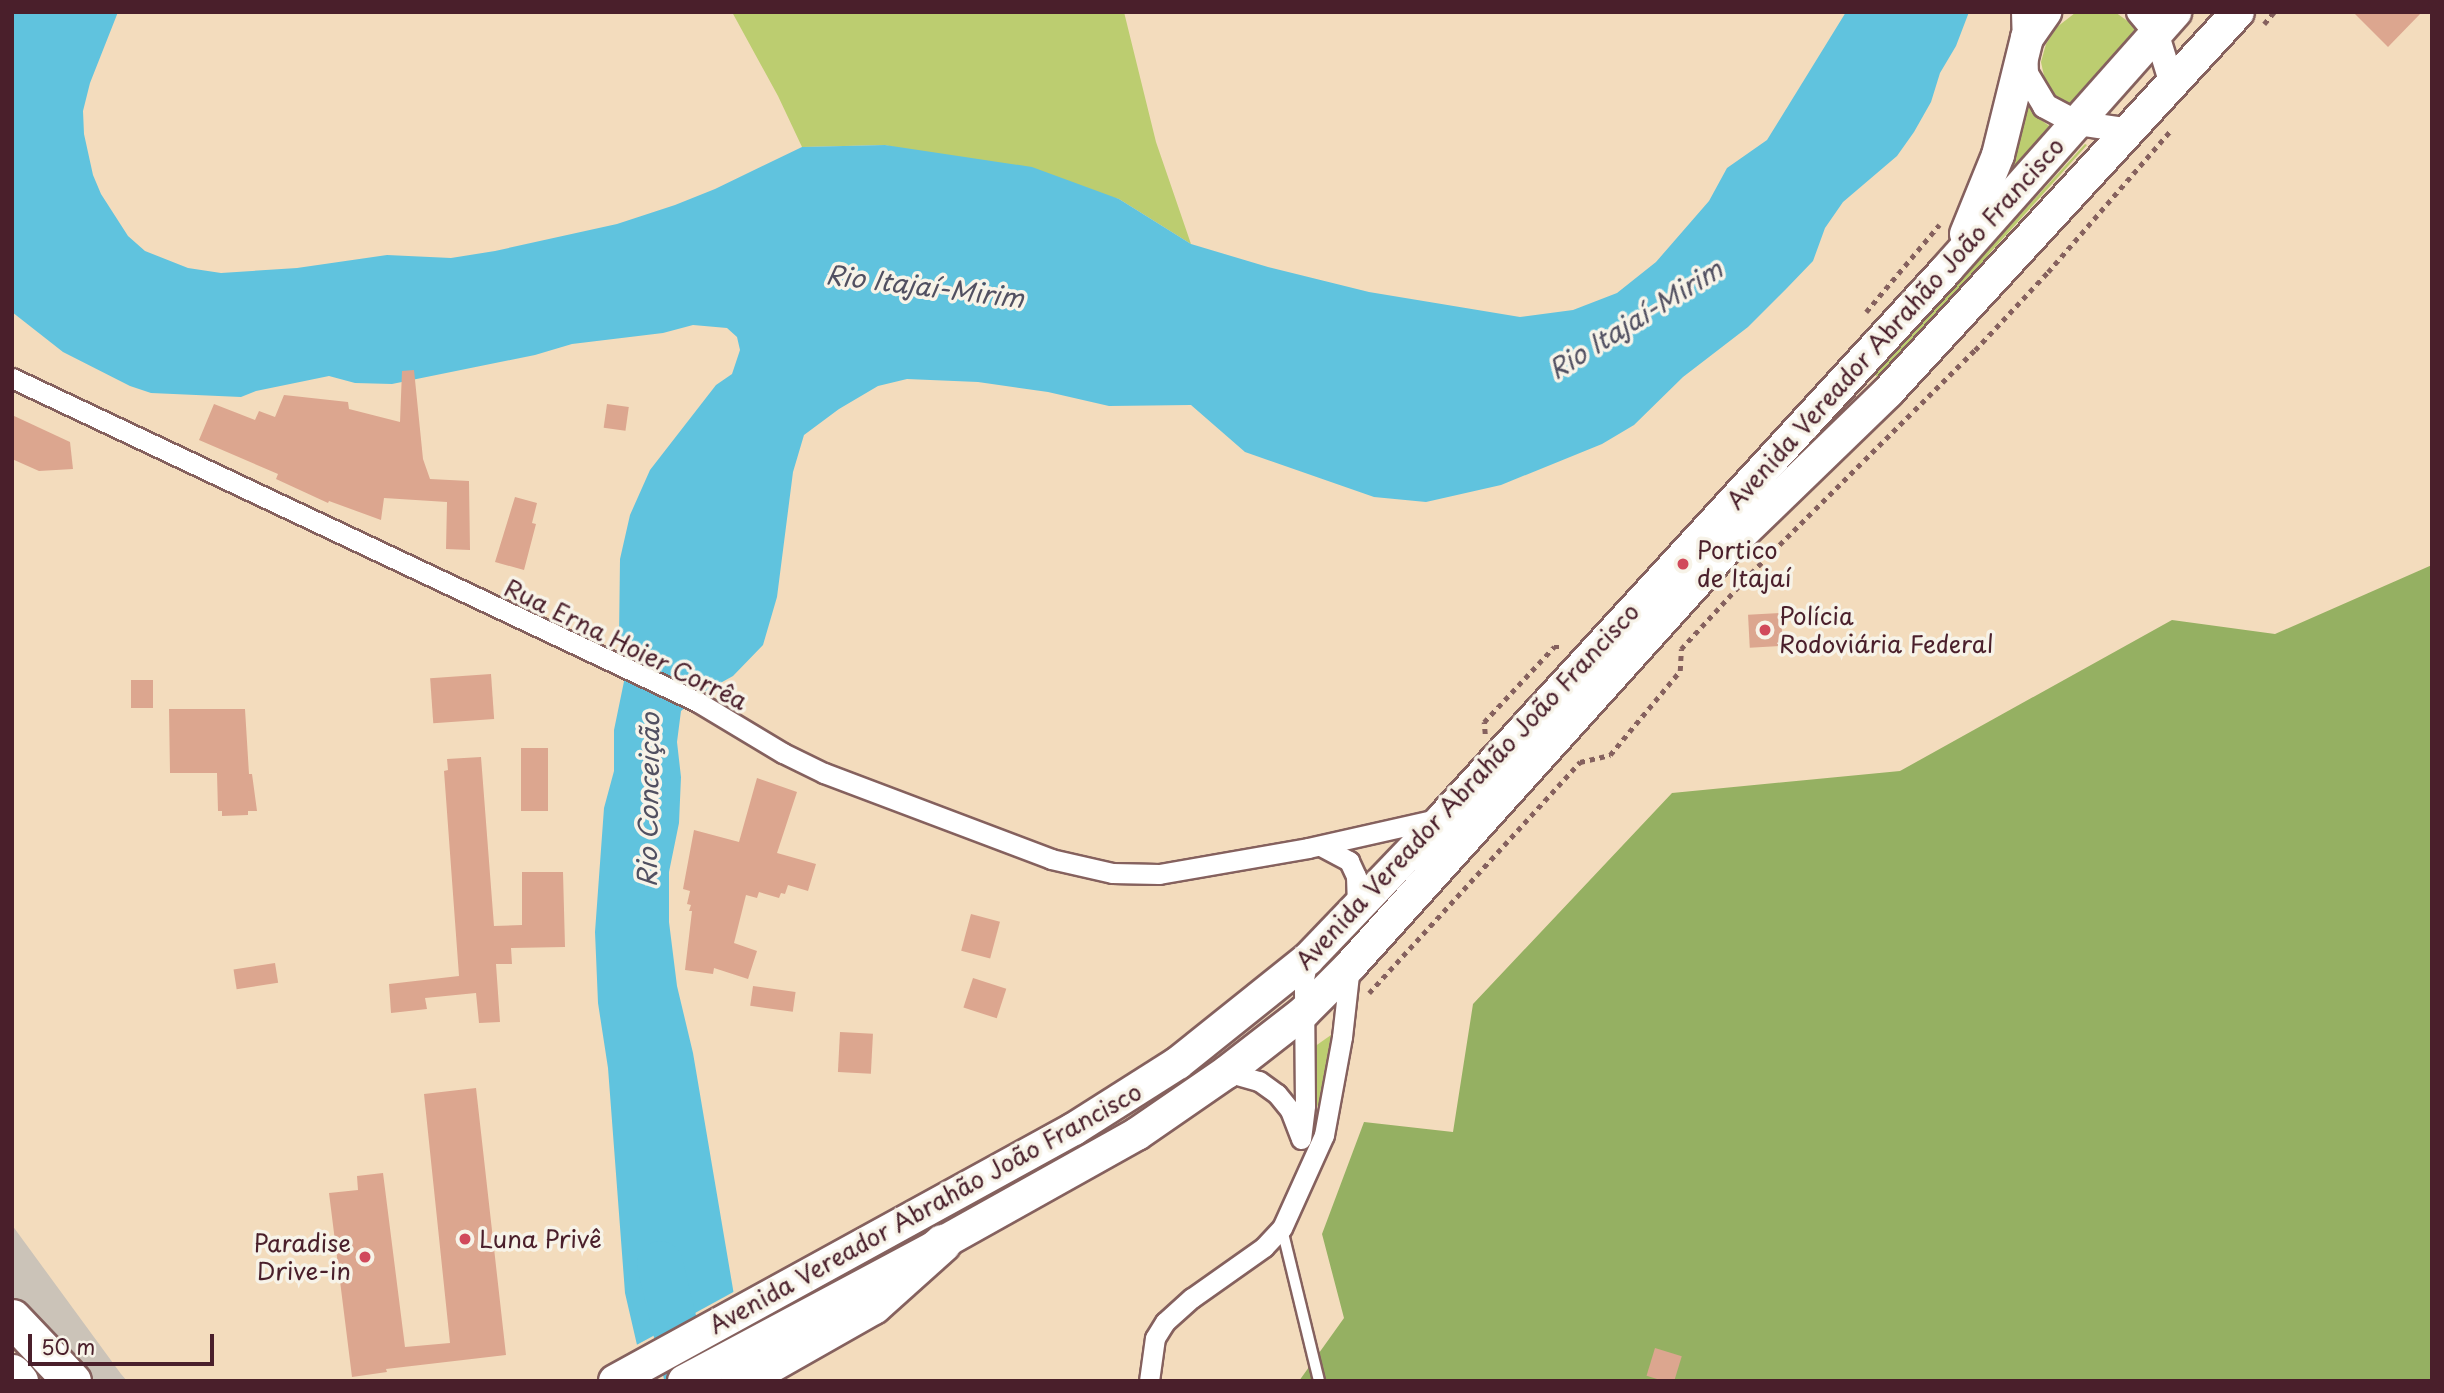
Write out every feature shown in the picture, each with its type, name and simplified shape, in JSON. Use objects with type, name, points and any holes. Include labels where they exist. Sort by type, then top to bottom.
[{"type":"highway","points":[[739,1381],[802,1331],[873,1305],[942,1243]]},
{"type":"highway","points":[[12,1318],[72,1381]]},
{"type":"highway","points":[[12,1373],[19,1381]]},
{"type":"main road","points":[[1947,269],[1990,178],[2006,130],[2024,49],[2032,28],[2045,12]]},
{"type":"main road","name":"Avenida Vereador Abrahão João Francisco","points":[[615,1381],[1127,1097],[1223,1030],[1308,959],[1444,817],[1947,269],[2077,123],[2157,19]]},
{"type":"main road","name":"Avenida Vereador Abrahão João Francisco","points":[[942,1243],[1138,1134],[1227,1072],[1304,1012],[1350,967],[1727,548],[1887,393],[2132,131],[2172,84],[2247,22]]},
{"type":"main road","name":"Avenida Vereador Abrahão João Francisco","points":[[684,1381],[802,1331]]},
{"type":"street","points":[[2024,12],[2026,74],[2037,96],[2054,113],[2077,123],[2132,131]]},
{"type":"street","points":[[2157,19],[2172,84]]},
{"type":"street","name":"Rua Erna Hoier Corrêa","points":[[12,378],[698,702],[783,753],[862,789],[1051,859],[1095,869],[1159,874],[1321,846],[1444,817]]},
{"type":"street","points":[[1321,846],[1349,862],[1356,876],[1357,909]]},
{"type":"street","points":[[1298,1189],[1306,1082],[1304,1012],[1308,959]]},
{"type":"street","points":[[1149,1381],[1152,1348],[1165,1322],[1192,1298],[1265,1247],[1282,1228],[1324,1135],[1346,1016],[1350,967]]},
{"type":"street","points":[[1227,1072],[1259,1081],[1277,1094],[1290,1110],[1301,1139]]},
{"type":"lane","points":[[1282,1228],[1318,1381]]},
{"type":"path","points":[[2247,22],[2274,12]]},
{"type":"path","points":[[1346,1016],[1380,983],[1580,762],[1610,755],[1680,671],[1681,649],[1751,573],[1975,350],[2049,272],[2175,125]]},
{"type":"path","points":[[1861,318],[1942,222]]},
{"type":"path","points":[[1486,740],[1484,722],[1555,648],[1571,648]]},
{"type":"shaded area","points":[[12,1225],[127,1381],[94,1381],[12,1297]]},
{"type":"green space","points":[[732,12],[1124,12],[1156,142],[1191,244],[1119,199],[885,145],[802,147],[778,96]]},
{"type":"green space","points":[[2115,12],[2140,30],[2073,112],[2057,101],[2046,85],[2041,62],[2046,44],[2057,27],[2075,13]]},
{"type":"green space","points":[[2026,99],[2041,120],[2056,131],[2010,178]]},
{"type":"green space","points":[[2085,144],[2087,145],[1989,254],[1954,305],[1884,383],[1874,374]]},
{"type":"green space","points":[[2432,565],[2432,1381],[1299,1381],[1344,1318],[1322,1234],[1364,1122],[1453,1132],[1473,1004],[1672,793],[1900,771],[2172,620],[2275,634]]},
{"type":"green space","points":[[1331,1035],[1318,1107],[1313,1097],[1314,1047]]},
{"type":"water","name":"Rio Itajaí-Mirim","points":[[12,12],[118,12],[90,83],[83,111],[84,134],[93,175],[101,194],[128,236],[145,251],[188,268],[221,273],[297,268],[387,255],[451,258],[495,251],[617,224],[675,205],[802,147],[885,145],[1032,167],[1119,199],[1191,244],[1268,267],[1369,292],[1520,317],[1573,310],[1617,293],[1656,262],[1709,201],[1727,168],[1767,140],[1846,12],[1969,12],[1956,46],[1940,73],[1931,102],[1914,132],[1897,156],[1843,202],[1825,228],[1813,261],[1787,288],[1748,327],[1683,377],[1634,425],[1602,444],[1501,485],[1426,502],[1374,497],[1245,452],[1191,405],[1109,406],[1048,392],[978,382],[907,379],[878,386],[839,409],[804,435],[793,472],[777,597],[763,645],[733,676],[704,692],[681,711],[677,742],[681,777],[679,823],[669,872],[669,922],[677,986],[693,1053],[734,1295],[637,1345],[625,1293],[608,1068],[598,1003],[595,932],[604,808],[614,771],[614,730],[628,662],[619,637],[620,559],[630,515],[650,470],[716,385],[732,374],[740,350],[737,337],[727,328],[693,325],[663,333],[572,344],[535,355],[392,384],[355,383],[329,376],[256,391],[241,397],[151,393],[130,386],[63,352],[12,312]]},
{"type":"pier","points":[[737,1290],[736,1298],[638,1348],[633,1347]]},
{"type":"building","points":[[2353,12],[2422,12],[2388,47]]},
{"type":"building","points":[[414,370],[423,459],[430,479],[469,481],[470,550],[446,549],[447,502],[384,498],[381,520],[329,501],[328,503],[276,479],[278,474],[199,440],[214,404],[255,420],[259,411],[275,417],[284,395],[348,402],[349,409],[400,422],[402,371]]},
{"type":"building","points":[[607,404],[629,407],[625,431],[604,428]]},
{"type":"building","points":[[12,415],[70,442],[73,469],[39,471],[12,459]]},
{"type":"building","points":[[515,497],[537,503],[532,523],[536,524],[524,570],[495,562]]},
{"type":"building","name":"Polícia Rodoviária Federal","points":[[1781,613],[1783,646],[1750,648],[1748,615]]},
{"type":"building","points":[[491,674],[494,719],[433,723],[430,678]]},
{"type":"building","points":[[131,680],[153,680],[153,708],[131,708]]},
{"type":"building","points":[[169,709],[245,709],[249,774],[252,774],[257,811],[248,811],[248,815],[222,816],[222,811],[218,811],[217,773],[170,773]]},
{"type":"building","points":[[521,748],[548,748],[548,811],[521,811]]},
{"type":"building","points":[[481,757],[494,926],[522,925],[522,872],[563,872],[565,947],[511,948],[512,964],[496,964],[500,1022],[479,1023],[476,993],[425,998],[427,1009],[391,1013],[389,984],[459,976],[444,771],[448,770],[447,759]]},
{"type":"building","points":[[757,778],[797,792],[777,853],[816,864],[808,891],[788,885],[785,894],[781,893],[779,898],[759,892],[757,898],[746,895],[734,943],[757,951],[748,979],[714,968],[713,974],[685,970],[692,911],[689,911],[691,905],[687,904],[690,891],[683,889],[694,830],[739,842]]},
{"type":"building","points":[[971,914],[1000,922],[990,958],[961,951]]},
{"type":"building","points":[[275,963],[278,983],[237,989],[234,970]]},
{"type":"building","points":[[973,978],[1006,989],[997,1018],[963,1007]]},
{"type":"building","points":[[753,986],[796,992],[793,1012],[750,1006]]},
{"type":"building","points":[[840,1032],[873,1034],[871,1074],[838,1072]]},
{"type":"building","points":[[476,1088],[506,1355],[386,1369],[387,1372],[352,1377],[329,1193],[358,1190],[357,1176],[383,1173],[405,1347],[450,1343],[424,1094]]},
{"type":"building","points":[[1655,1348],[1682,1356],[1674,1381],[1647,1376]]},
{"type":"waterway","name":"Rio Conceição","points":[[660,1264],[688,1381]]},
{"type":"place","name":"Portico de Itajaí","points":[[1683,564]]},
{"type":"place","name":"Polícia Rodoviária Federal","points":[[1765,630]]},
{"type":"place","name":"Luna Privê","points":[[465,1239]]},
{"type":"place","name":"Paradise Drive-in","points":[[365,1257]]}]
